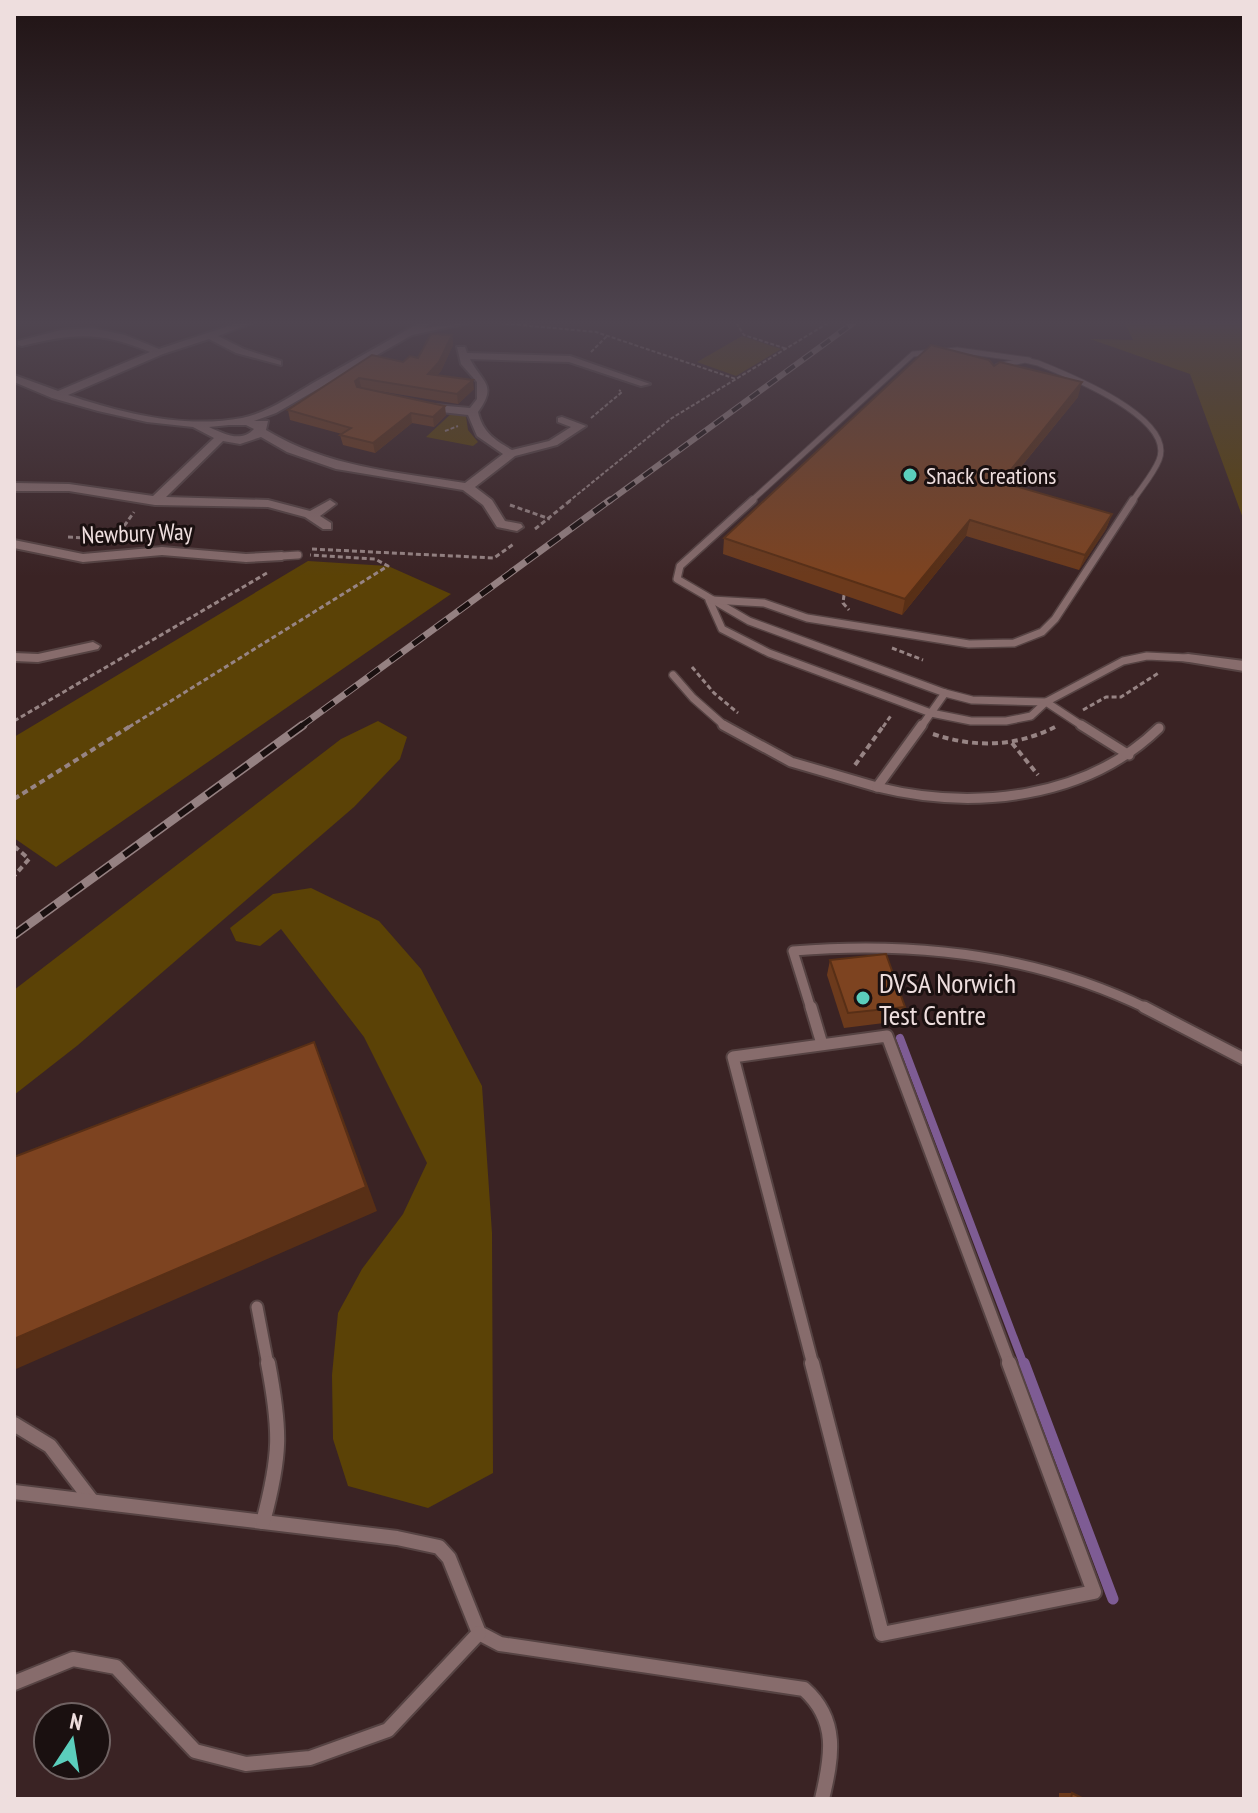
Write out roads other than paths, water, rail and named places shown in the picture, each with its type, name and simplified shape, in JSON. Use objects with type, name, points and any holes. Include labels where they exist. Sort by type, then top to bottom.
[{"type":"street","points":[[97,408],[123,415],[196,424],[252,423],[273,442]]},
{"type":"street","points":[[155,501],[220,437],[222,429],[278,408]]},
{"type":"street","points":[[437,408],[473,412]]},
{"type":"street","points":[[473,412],[476,408]]},
{"type":"street","points":[[197,460],[261,430],[272,411]]},
{"type":"street","points":[[473,412],[481,436],[511,454]]},
{"type":"street","points":[[467,487],[511,454],[553,443],[584,427],[562,420]]},
{"type":"street","points":[[196,424],[220,437],[273,442],[352,470],[467,487],[488,503],[501,524]]},
{"type":"street","points":[[14,487],[72,485],[155,501],[268,505],[310,516],[327,526]]},
{"type":"street","points":[[310,516],[330,504]]},
{"type":"street","points":[[488,532],[501,524],[517,527]]},
{"type":"street","name":"Newbury Way","points":[[14,544],[83,558],[185,551],[260,564],[282,556]]},
{"type":"street","points":[[14,657],[38,658],[93,646]]},
{"type":"street","points":[[68,653],[72,670]]},
{"type":"street","points":[[1188,658],[1244,666]]},
{"type":"lane","points":[[854,408],[680,566],[677,579],[749,621],[945,693],[972,700],[1046,702],[1129,755]]},
{"type":"lane","points":[[709,600],[764,603],[807,618],[969,644],[1014,643],[1042,632],[1055,619],[1160,459],[1160,441],[1151,425],[1127,408]]},
{"type":"lane","points":[[282,556],[298,555]]},
{"type":"lane","points":[[709,600],[722,629],[769,653],[931,713],[971,721],[1006,721],[1031,716],[1046,702],[1095,679],[1123,661],[1147,656],[1188,658]]},
{"type":"lane","points":[[673,675],[687,695],[737,736],[810,770],[877,787],[956,797],[1048,787],[1094,775],[1129,755],[1159,728]]},
{"type":"lane","points":[[877,787],[945,693]]},
{"type":"lane","points":[[822,1044],[793,951],[877,944],[907,951],[988,957],[1071,979],[1125,999],[1244,1059]]},
{"type":"lane","points":[[887,1036],[1094,1592],[882,1634],[733,1057],[822,1044],[887,1036]]},
{"type":"lane","points":[[257,1307],[279,1422],[277,1469],[263,1522]]},
{"type":"lane","points":[[14,1424],[36,1432],[66,1458],[92,1501]]},
{"type":"lane","points":[[14,1492],[397,1538],[439,1547],[449,1558],[479,1633],[500,1644],[542,1653],[781,1683],[804,1689],[821,1701],[829,1720],[831,1760],[822,1799]]},
{"type":"lane","points":[[14,1683],[73,1659],[116,1667],[195,1751],[246,1764],[310,1758],[388,1730],[479,1633]]},
{"type":"waterway","points":[[900,1038],[1024,1365]]},
{"type":"waterway","points":[[1024,1363],[1113,1599]]},
{"type":"railway","points":[[608,502],[737,408]]},
{"type":"railway","points":[[300,727],[610,500]]},
{"type":"railway","points":[[14,935],[303,725]]},
{"type":"place","name":"Snack Creations","points":[[910,475]]},
{"type":"place","name":"DVSA Norwich Test Centre","points":[[863,998]]}]
